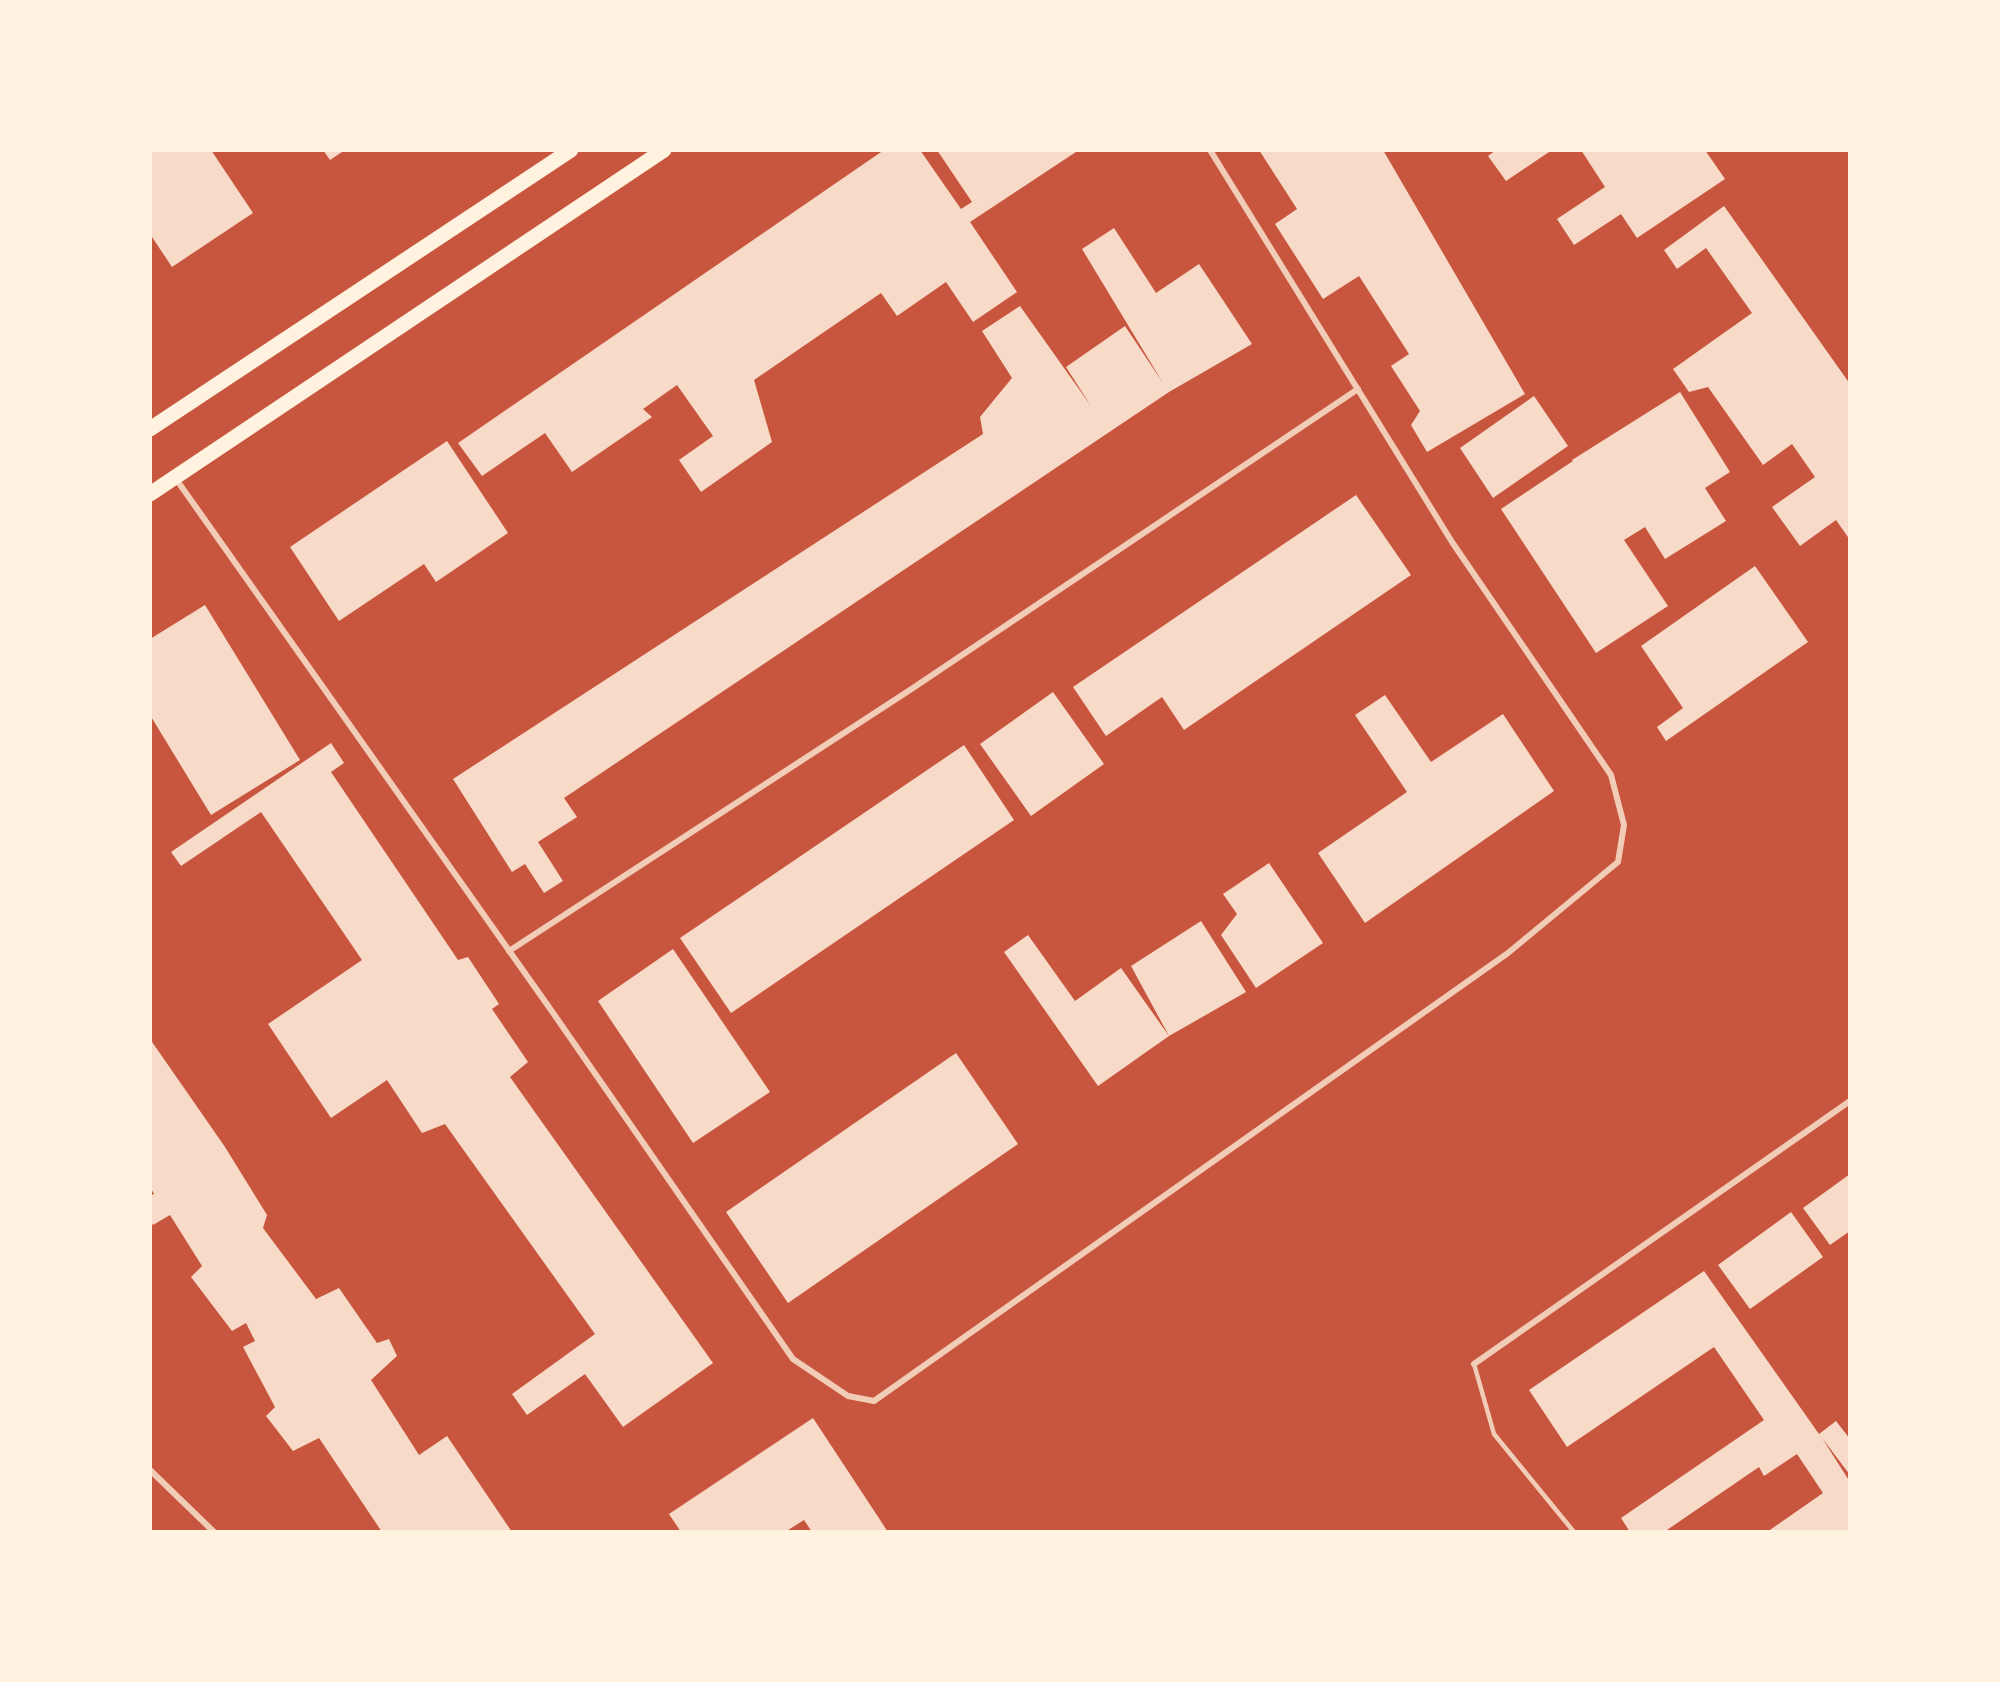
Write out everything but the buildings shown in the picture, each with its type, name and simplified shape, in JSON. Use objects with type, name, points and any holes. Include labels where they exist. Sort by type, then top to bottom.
[{"type":"main road","points":[[150,429],[571,150]]},
{"type":"main road","points":[[150,494],[664,150]]},
{"type":"street","points":[[175,477],[793,1359],[848,1396],[874,1401],[1508,953],[1618,862],[1624,825],[1611,775],[1452,542],[1210,150]]},
{"type":"street","points":[[509,951],[912,688],[1358,389]]},
{"type":"street","points":[[1474,1364],[1850,1101]]},
{"type":"street","points":[[150,1470],[214,1532]]},
{"type":"lane","points":[[1474,1364],[1494,1434],[1574,1532]]}]
